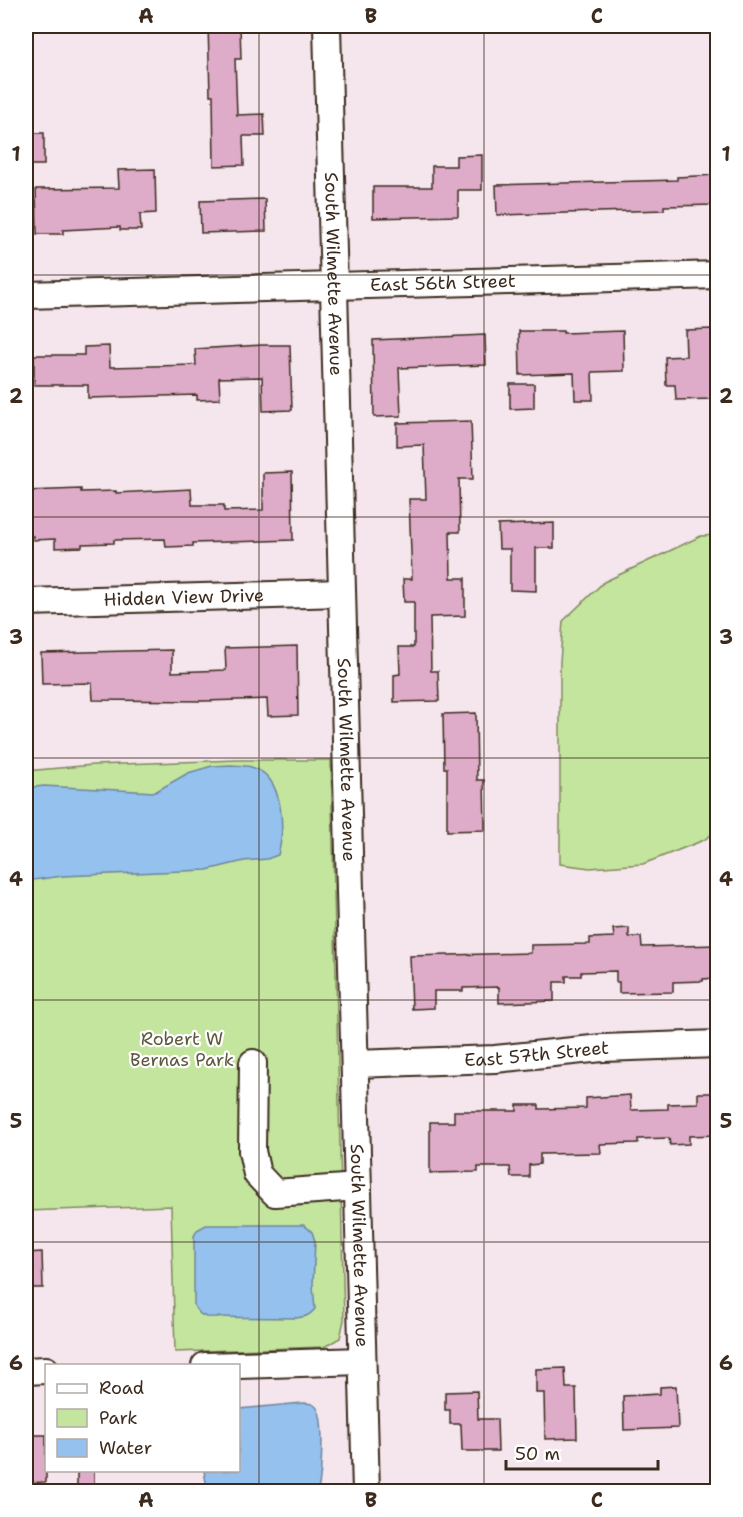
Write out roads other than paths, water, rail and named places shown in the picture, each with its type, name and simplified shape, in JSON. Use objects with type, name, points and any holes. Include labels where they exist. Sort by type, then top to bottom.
[{"type":"street","name":"South Wilmette Avenue","points":[[327,26],[366,1491]]},
{"type":"street","name":"East 56th Street","points":[[26,295],[717,275]]},
{"type":"street","name":"Hidden View Drive","points":[[26,602],[342,593]]},
{"type":"street","name":"East 57th Street","points":[[354,1064],[495,1059],[602,1048],[717,1044]]},
{"type":"street","points":[[253,1063],[252,1151],[257,1174],[274,1193],[358,1187]]},
{"type":"street","points":[[240,1364],[362,1361]]},
{"type":"street","points":[[26,1371],[45,1370]]},
{"type":"water","points":[[231,765],[254,768],[264,774],[277,793],[281,819],[278,855],[207,870],[63,876],[26,881],[26,788],[44,786],[155,792],[188,773],[212,766]]},
{"type":"water","points":[[206,1225],[304,1225],[312,1232],[315,1241],[313,1285],[315,1309],[307,1316],[296,1318],[206,1317],[200,1314],[194,1306],[194,1236],[197,1230]]},
{"type":"water","points":[[302,1403],[315,1406],[320,1417],[322,1450],[318,1491],[211,1491],[204,1472],[240,1472],[240,1409]]},
{"type":"park label","name":"Robert W Bernas Park","points":[[182,1049]]}]
